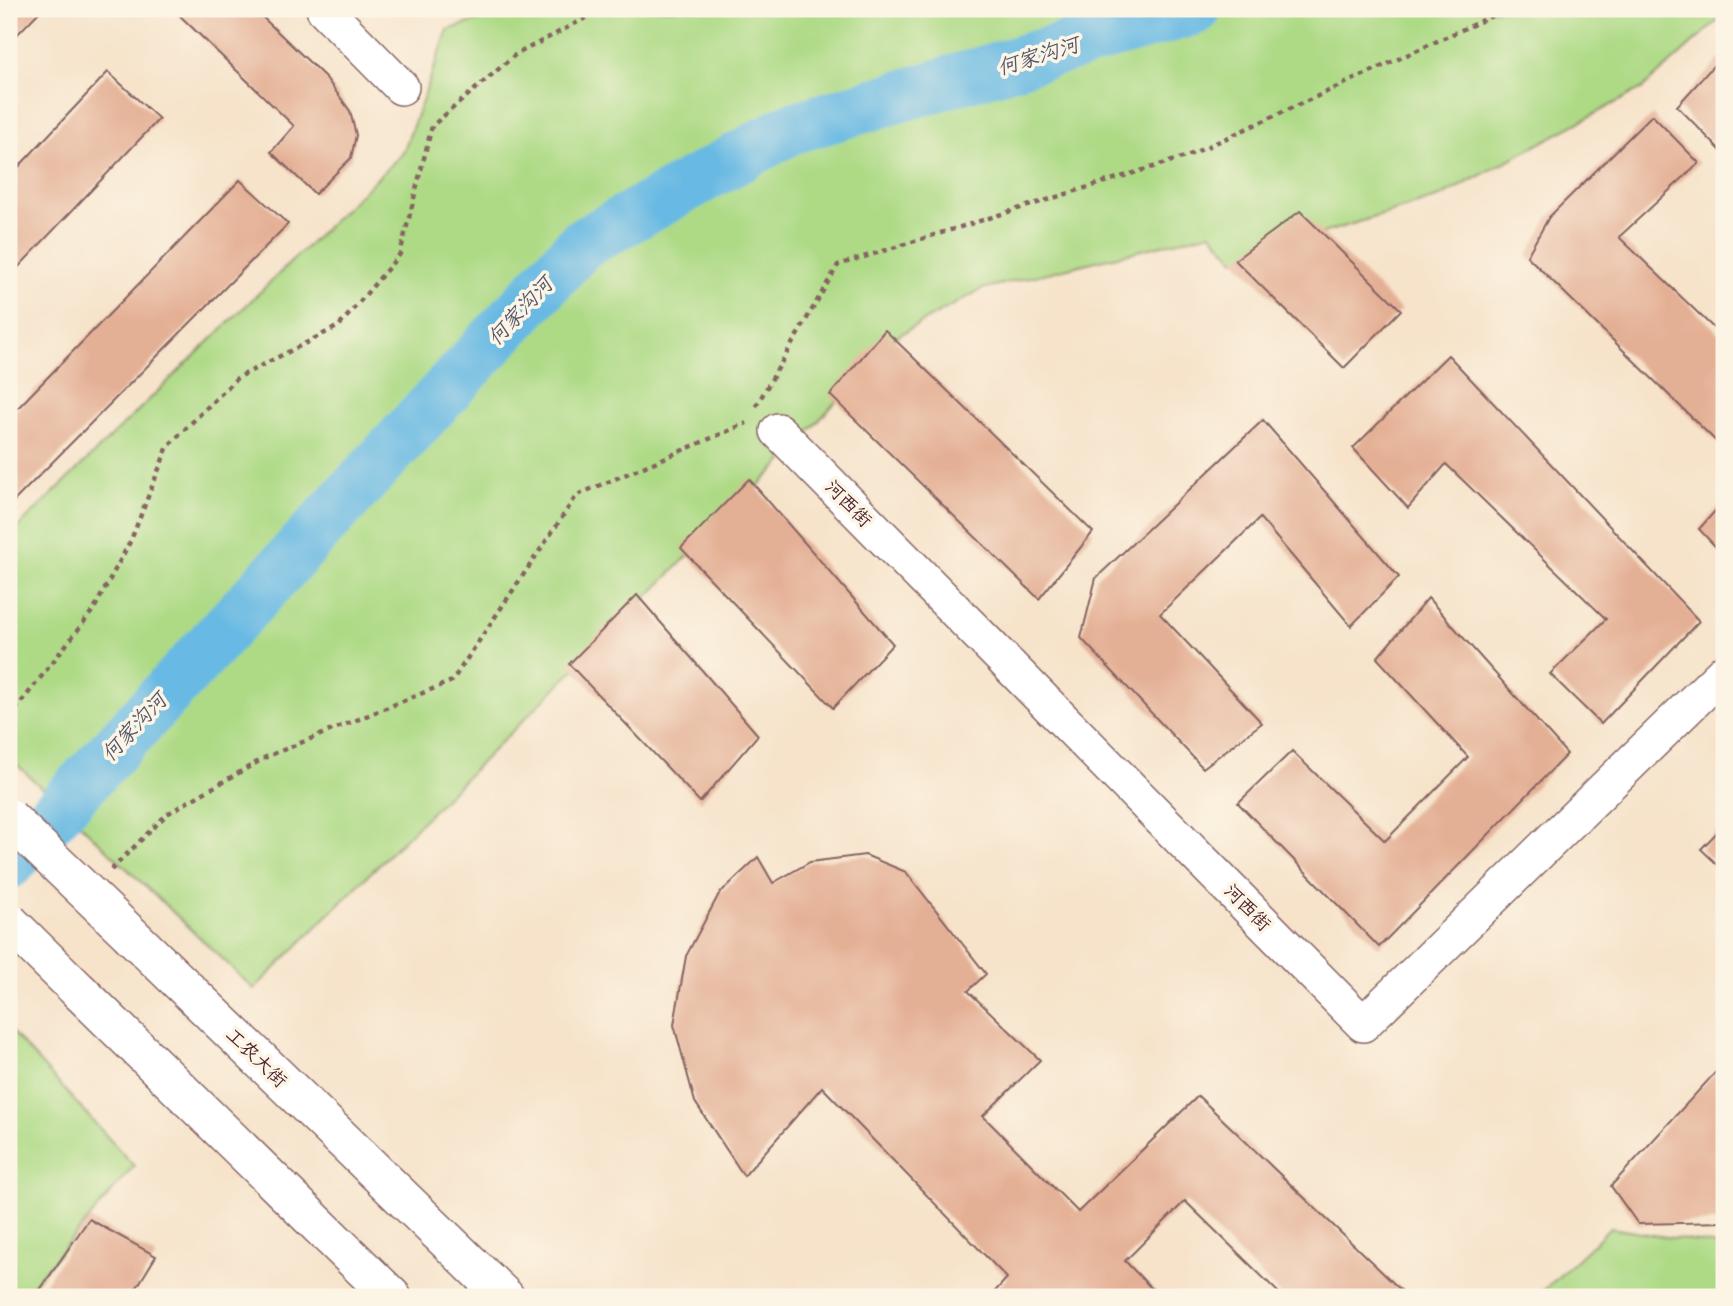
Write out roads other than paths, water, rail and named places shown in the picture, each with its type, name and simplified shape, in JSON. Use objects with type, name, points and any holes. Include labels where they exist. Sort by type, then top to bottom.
[{"type":"main road","name":"工农大街","points":[[9,818],[505,1297]]},
{"type":"main road","points":[[9,922],[393,1297]]},
{"type":"street","points":[[324,9],[401,87]]},
{"type":"street","name":"河西街","points":[[778,431],[1363,1024],[1724,672]]},
{"type":"waterway","name":"何家沟河","points":[[9,863],[582,244],[790,129],[1195,9]]}]
